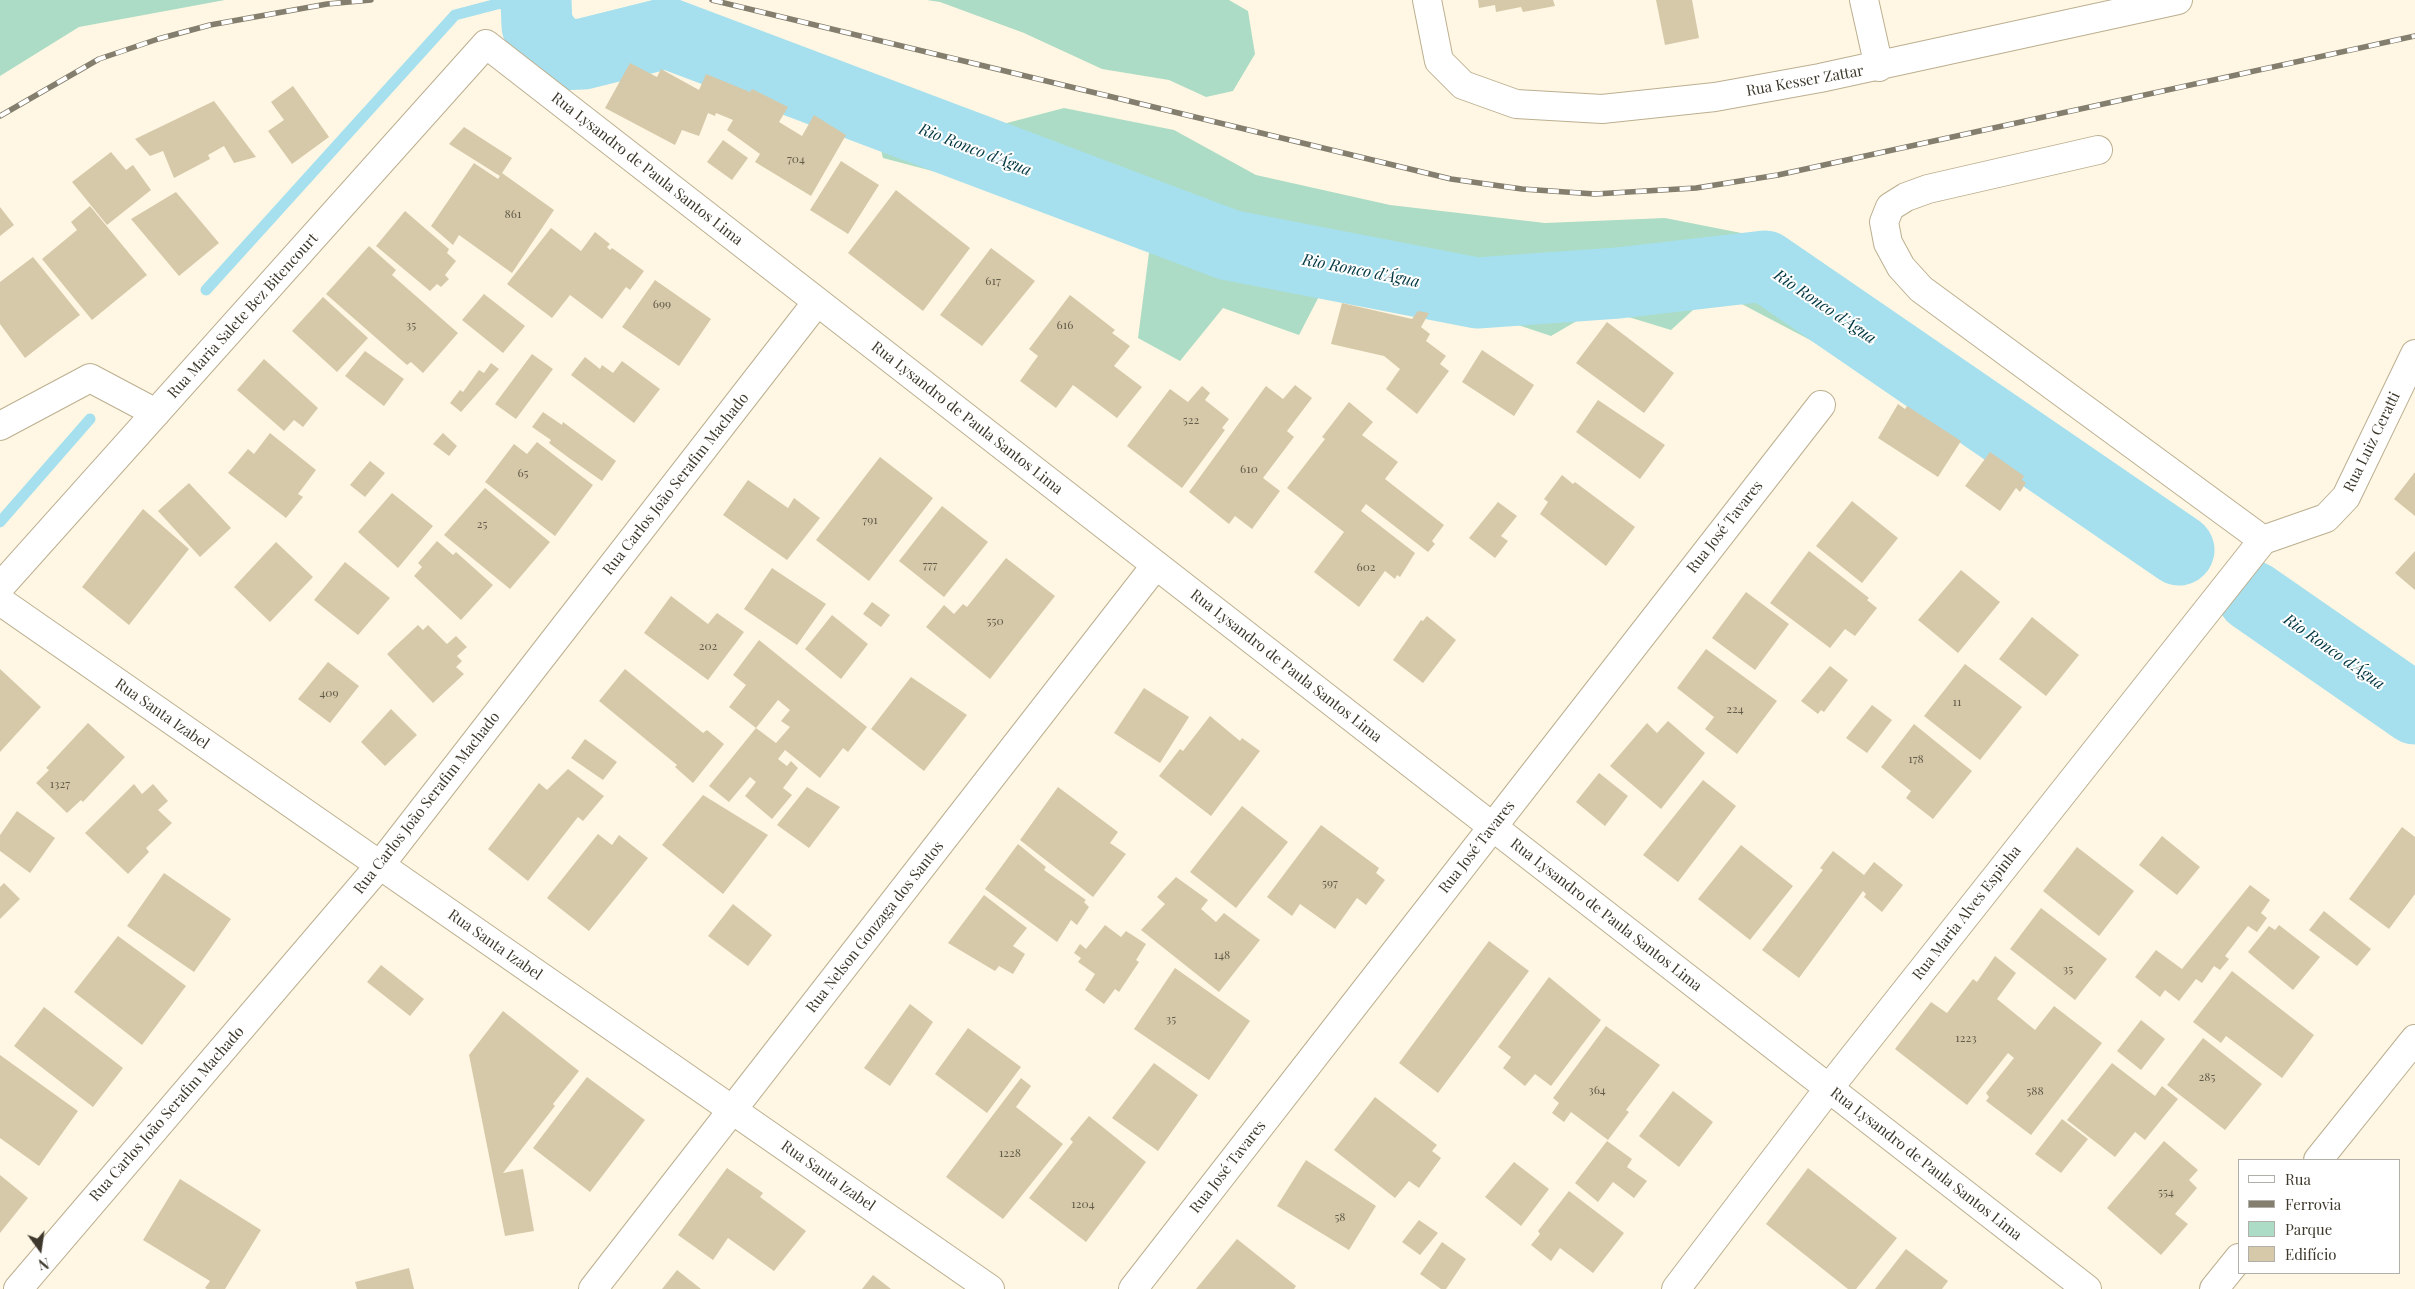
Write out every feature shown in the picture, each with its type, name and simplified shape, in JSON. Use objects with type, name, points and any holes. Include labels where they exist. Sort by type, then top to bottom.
[{"type":"street","name":"Rua Kesser Zattar","points":[[1427,0],[1439,61],[1462,85],[1516,104],[1602,108],[1714,97],[1879,67],[2178,0]]},
{"type":"street","points":[[1864,0],[1879,67]]},
{"type":"street","name":"Rua Lysandro de Paula Santos Lima","points":[[486,44],[2087,1289]]},
{"type":"street","name":"Rua Maria Salete Bez Bitencourt","points":[[0,587],[486,44]]},
{"type":"street","points":[[2098,150],[1928,189],[1906,198],[1890,207],[1884,222],[1888,243],[1901,267],[1921,289],[2262,540]]},
{"type":"street","name":"Rua Carlos João Serafim Machado","points":[[18,1289],[380,865],[817,302]]},
{"type":"street","name":"Rua Luiz Ceratti","points":[[2262,540],[2326,518],[2346,497],[2415,354]]},
{"type":"street","points":[[0,426],[90,378],[156,413]]},
{"type":"street","name":"Rua José Tavares","points":[[1133,1289],[1820,405]]},
{"type":"street","name":"Rua Maria Alves Espinha","points":[[1676,1289],[1829,1088],[2262,540]]},
{"type":"street","name":"Rua Nelson Gonzaga dos Santos","points":[[594,1289],[1156,565]]},
{"type":"street","name":"Rua Santa Izabel","points":[[0,601],[990,1289]]},
{"type":"street","points":[[2319,1159],[2415,1039]]},
{"type":"street","points":[[2214,1289],[2238,1259]]},
{"type":"green space","points":[[0,0],[225,0],[79,27],[0,76]]},
{"type":"green space","points":[[927,0],[1229,0],[1248,11],[1255,54],[1233,91],[1206,97],[1169,80],[1102,69],[1024,33],[940,2]]},
{"type":"green space","points":[[920,107],[988,128],[1064,108],[1174,130],[1256,175],[1390,205],[1545,223],[1665,218],[1787,242],[1913,325],[2134,486],[2170,519],[2134,537],[1949,413],[1715,290],[1671,330],[1599,308],[1551,336],[1410,289],[1328,279],[1299,335],[1223,308],[1180,361],[1138,338],[1150,245],[1090,209],[1049,213],[1011,187],[955,177],[883,158],[876,130]]},
{"type":"building","points":[[1478,0],[1553,0],[1555,6],[1523,12],[1521,7],[1496,12],[1495,5],[1479,8]]},
{"type":"building","points":[[1656,0],[1692,0],[1699,38],[1665,45]]},
{"type":"building","points":[[630,63],[657,77],[661,69],[699,90],[706,74],[750,92],[752,89],[788,107],[779,122],[802,136],[814,115],[846,135],[811,196],[755,162],[760,154],[727,130],[733,120],[716,113],[715,116],[708,113],[699,136],[682,130],[675,145],[605,108]]},
{"type":"building","points":[[293,86],[329,137],[292,164],[268,131],[284,120],[271,102]]},
{"type":"building","points":[[214,101],[256,157],[234,163],[224,146],[208,155],[210,159],[174,178],[163,151],[150,156],[135,139]]},
{"type":"building","points":[[464,127],[512,158],[502,173],[554,210],[512,273],[459,235],[453,245],[431,226],[474,163],[498,179],[500,176],[449,144]]},
{"type":"building","points":[[723,140],[748,158],[732,180],[707,162]]},
{"type":"building","points":[[111,152],[126,170],[133,165],[151,190],[107,225],[72,182]]},
{"type":"building","points":[[841,161],[879,185],[848,234],[810,210]]},
{"type":"building","points":[[896,190],[970,248],[923,311],[848,253]]},
{"type":"building","points":[[176,192],[219,243],[179,276],[131,219]]},
{"type":"building","points":[[90,206],[147,275],[92,320],[42,259],[77,230],[71,222]]},
{"type":"building","points":[[0,207],[14,225],[0,236]]},
{"type":"building","points":[[405,211],[449,249],[447,253],[456,261],[445,275],[449,279],[441,287],[437,284],[430,291],[376,246]]},
{"type":"building","points":[[551,228],[581,251],[595,232],[610,244],[607,247],[610,250],[612,248],[644,271],[630,290],[626,287],[602,319],[570,295],[552,318],[507,284]]},
{"type":"building","points":[[369,246],[396,270],[392,275],[458,333],[423,373],[411,362],[407,365],[326,294]]},
{"type":"building","points":[[991,248],[1035,281],[982,346],[940,315]]},
{"type":"building","points":[[33,257],[80,315],[25,358],[0,324],[0,282]]},
{"type":"building","points":[[655,280],[711,319],[679,366],[622,327]]},
{"type":"building","points":[[484,294],[525,326],[503,353],[462,320]]},
{"type":"building","points":[[1070,295],[1115,330],[1112,333],[1130,346],[1114,366],[1142,387],[1117,418],[1073,385],[1056,408],[1020,381],[1038,356],[1029,349]]},
{"type":"building","points":[[323,297],[368,338],[337,372],[292,331]]},
{"type":"building","points":[[1342,303],[1412,319],[1418,311],[1429,313],[1421,327],[1430,334],[1426,341],[1446,356],[1440,364],[1449,371],[1417,414],[1386,389],[1400,369],[1384,356],[1331,344]]},
{"type":"building","points":[[1607,322],[1674,373],[1644,413],[1576,363]]},
{"type":"building","points":[[1482,350],[1534,385],[1514,416],[1462,382]]},
{"type":"building","points":[[365,351],[404,379],[384,406],[345,376]]},
{"type":"building","points":[[532,354],[553,369],[516,419],[495,404]]},
{"type":"building","points":[[585,357],[600,369],[602,365],[613,373],[622,361],[660,389],[634,423],[571,375]]},
{"type":"building","points":[[264,359],[318,408],[303,427],[294,420],[284,431],[237,390]]},
{"type":"building","points":[[491,363],[499,369],[461,412],[450,403],[460,390],[463,392],[479,370],[484,373]]},
{"type":"building","points":[[1295,385],[1312,398],[1287,431],[1294,437],[1263,478],[1280,491],[1252,529],[1235,516],[1229,524],[1189,492],[1266,386],[1283,399]]},
{"type":"building","points":[[1202,386],[1210,393],[1205,400],[1229,419],[1222,428],[1225,430],[1182,488],[1127,446],[1170,389],[1188,402]]},
{"type":"building","points":[[1598,400],[1665,445],[1640,479],[1576,432]]},
{"type":"building","points":[[1349,402],[1373,422],[1362,435],[1398,462],[1385,479],[1444,525],[1432,541],[1435,544],[1428,552],[1366,504],[1361,511],[1415,553],[1400,577],[1397,575],[1395,579],[1385,571],[1359,607],[1314,572],[1344,532],[1287,488],[1325,439],[1322,437]]},
{"type":"building","points":[[1898,404],[1905,409],[1907,406],[1961,441],[1938,477],[1878,438]]},
{"type":"building","points":[[543,412],[562,425],[563,422],[616,461],[602,481],[549,443],[551,440],[532,427]]},
{"type":"building","points":[[270,433],[316,470],[298,494],[303,497],[286,518],[228,473],[248,449],[254,454]]},
{"type":"building","points":[[443,433],[457,446],[449,456],[433,444]]},
{"type":"building","points":[[537,442],[593,485],[555,536],[485,482],[514,444],[527,454]]},
{"type":"building","points":[[1990,452],[2024,476],[2022,480],[2026,483],[2020,492],[2016,488],[2000,511],[1965,486]]},
{"type":"building","points":[[880,457],[933,498],[869,581],[816,540]]},
{"type":"building","points":[[370,461],[385,473],[365,497],[350,485]]},
{"type":"building","points":[[2415,472],[2415,516],[2394,499]]},
{"type":"building","points":[[1562,475],[1573,484],[1575,482],[1635,527],[1606,566],[1540,514],[1548,502],[1544,499]]},
{"type":"building","points":[[748,480],[788,508],[794,498],[820,518],[787,560],[723,515]]},
{"type":"building","points":[[189,483],[231,528],[200,557],[158,511]]},
{"type":"building","points":[[485,488],[550,542],[510,589],[444,535]]},
{"type":"building","points":[[392,493],[433,526],[398,568],[358,532]]},
{"type":"building","points":[[1852,501],[1898,538],[1862,583],[1816,546]]},
{"type":"building","points":[[1498,502],[1517,516],[1501,536],[1508,541],[1495,558],[1469,538]]},
{"type":"building","points":[[942,506],[988,542],[944,597],[899,561]]},
{"type":"building","points":[[143,509],[189,549],[129,625],[82,587]]},
{"type":"building","points":[[437,541],[453,555],[456,552],[493,585],[461,620],[414,576],[422,567],[418,563]]},
{"type":"building","points":[[276,542],[313,577],[270,622],[234,587]]},
{"type":"building","points":[[1809,551],[1869,598],[1867,600],[1877,608],[1855,636],[1845,629],[1830,648],[1770,603]]},
{"type":"building","points":[[2415,551],[2415,590],[2395,573]]},
{"type":"building","points":[[1006,558],[1055,596],[990,679],[926,627],[944,605],[954,614],[963,604],[967,607]]},
{"type":"building","points":[[345,562],[390,598],[358,635],[314,600]]},
{"type":"building","points":[[772,568],[826,604],[797,645],[744,609]]},
{"type":"building","points":[[1961,570],[2000,602],[1958,653],[1918,620]]},
{"type":"building","points":[[1746,592],[1789,624],[1755,670],[1712,638]]},
{"type":"building","points":[[671,596],[708,624],[717,613],[744,632],[708,680],[644,633]]},
{"type":"building","points":[[872,602],[890,615],[881,627],[863,614]]},
{"type":"building","points":[[832,615],[868,644],[841,679],[805,649]]},
{"type":"building","points":[[1427,616],[1456,640],[1423,683],[1393,660],[1421,620],[1423,621]]},
{"type":"building","points":[[2032,617],[2079,655],[2046,696],[1999,659]]},
{"type":"building","points":[[418,625],[423,630],[428,625],[447,644],[456,636],[467,647],[457,656],[462,661],[456,667],[464,674],[433,703],[387,654]]},
{"type":"building","points":[[759,640],[867,727],[848,752],[843,748],[820,778],[785,750],[778,759],[787,766],[791,761],[798,768],[783,788],[792,795],[772,819],[745,796],[756,782],[750,777],[729,802],[709,786],[756,728],[729,707],[746,685],[733,675]],"holes":[[[778,700],[790,710],[781,721],[790,727],[776,743],[756,728]]]},
{"type":"building","points":[[1706,649],[1777,701],[1737,754],[1705,729],[1714,717],[1677,688]]},
{"type":"building","points":[[328,662],[359,686],[330,723],[298,699]]},
{"type":"building","points":[[1965,664],[2022,707],[1980,760],[1924,716]]},
{"type":"building","points":[[1830,666],[1848,680],[1824,712],[1821,710],[1818,714],[1801,701]]},
{"type":"building","points":[[0,669],[41,707],[0,752]]},
{"type":"building","points":[[625,669],[703,733],[707,730],[724,744],[693,783],[675,767],[677,765],[599,701]]},
{"type":"building","points":[[911,677],[967,715],[924,771],[871,729]]},
{"type":"building","points":[[1144,688],[1189,717],[1160,763],[1114,733]]},
{"type":"building","points":[[1872,705],[1892,720],[1867,753],[1846,738]]},
{"type":"building","points":[[391,709],[417,735],[385,766],[361,742]]},
{"type":"building","points":[[1210,716],[1240,741],[1242,738],[1260,751],[1211,816],[1159,776],[1180,749],[1183,751]]},
{"type":"building","points":[[1668,721],[1705,753],[1661,809],[1610,766],[1647,723],[1657,733]]},
{"type":"building","points":[[88,723],[125,757],[83,802],[81,800],[67,813],[36,783],[49,770],[46,768]]},
{"type":"building","points":[[1914,724],[1972,771],[1933,819],[1906,798],[1911,791],[1881,767]]},
{"type":"building","points":[[585,739],[617,762],[603,780],[571,758]]},
{"type":"building","points":[[568,769],[604,796],[583,821],[578,817],[528,881],[488,849],[539,783],[547,790]]},
{"type":"building","points":[[1599,773],[1628,796],[1605,826],[1576,802]]},
{"type":"building","points":[[1703,780],[1736,806],[1678,882],[1643,855]]},
{"type":"building","points":[[134,784],[142,794],[153,784],[168,801],[158,810],[172,823],[146,848],[149,852],[128,874],[85,833]]},
{"type":"building","points":[[807,787],[840,807],[809,848],[777,825]]},
{"type":"building","points":[[1058,787],[1118,832],[1110,843],[1126,854],[1093,897],[1020,840]]},
{"type":"building","points":[[703,795],[768,835],[723,894],[662,845]]},
{"type":"building","points":[[1242,806],[1288,842],[1236,908],[1190,872]]},
{"type":"building","points":[[17,811],[55,838],[30,873],[0,851],[0,835]]},
{"type":"building","points":[[1321,825],[1379,868],[1376,873],[1385,880],[1366,905],[1357,898],[1335,929],[1300,904],[1292,916],[1267,897]]},
{"type":"building","points":[[2402,827],[2415,837],[2415,894],[2389,929],[2349,899]]},
{"type":"building","points":[[598,834],[612,845],[619,835],[648,858],[589,931],[547,898]]},
{"type":"building","points":[[2162,836],[2200,867],[2177,895],[2139,865]]},
{"type":"building","points":[[1018,844],[1046,867],[1044,870],[1086,900],[1084,902],[1089,907],[1077,925],[1071,920],[1057,942],[985,889]]},
{"type":"building","points":[[1741,845],[1793,886],[1750,940],[1698,899]]},
{"type":"building","points":[[2077,847],[2134,891],[2099,936],[2043,891]]},
{"type":"building","points":[[1833,851],[1864,875],[1874,862],[1903,885],[1882,912],[1864,897],[1866,894],[1863,891],[1799,978],[1762,950],[1823,870],[1820,868]]},
{"type":"building","points":[[164,873],[231,919],[194,972],[127,926]]},
{"type":"building","points":[[1176,877],[1208,900],[1201,909],[1216,922],[1224,913],[1260,940],[1219,992],[1141,930],[1165,904],[1157,897]]},
{"type":"building","points":[[4,883],[20,899],[0,919],[0,887]]},
{"type":"building","points":[[2250,885],[2270,900],[2261,913],[2267,918],[2257,932],[2248,926],[2225,956],[2229,959],[2220,970],[2214,966],[2202,983],[2196,979],[2179,1001],[2165,990],[2160,997],[2135,977],[2156,950],[2182,969]]},
{"type":"building","points":[[984,895],[1027,928],[1013,946],[1025,954],[1013,974],[999,966],[995,971],[948,943]]},
{"type":"building","points":[[733,904],[772,935],[748,966],[708,936]]},
{"type":"building","points":[[2041,908],[2107,959],[2075,1000],[2010,949]]},
{"type":"building","points":[[2324,911],[2371,949],[2357,966],[2309,930]]},
{"type":"building","points":[[1105,925],[1121,937],[1126,931],[1146,944],[1136,960],[1139,962],[1119,992],[1115,989],[1104,1004],[1085,990],[1095,974],[1078,962],[1081,958],[1074,953],[1080,944],[1086,949]]},
{"type":"building","points":[[2279,925],[2320,957],[2293,990],[2248,952],[2269,926],[2275,930]]},
{"type":"building","points":[[118,936],[186,986],[142,1045],[74,992]]},
{"type":"building","points":[[1489,941],[1529,971],[1438,1093],[1399,1063]]},
{"type":"building","points":[[1995,956],[2016,973],[1997,999],[2035,1030],[2054,1006],[2102,1043],[2031,1135],[1986,1101],[1989,1097],[1986,1093],[2014,1058],[2008,1053],[1967,1105],[1895,1049],[1931,1002],[1947,1013],[1973,979],[1977,982]]},
{"type":"building","points":[[381,965],[424,999],[410,1016],[367,982]]},
{"type":"building","points":[[1175,968],[1250,1021],[1209,1080],[1134,1029]]},
{"type":"building","points":[[2232,971],[2314,1035],[2282,1078],[2226,1036],[2221,1043],[2193,1022]]},
{"type":"building","points":[[1549,977],[1601,1020],[1551,1086],[1535,1074],[1525,1086],[1503,1068],[1511,1057],[1498,1047]]},
{"type":"building","points":[[910,1004],[933,1022],[890,1086],[864,1068]]},
{"type":"building","points":[[44,1007],[123,1068],[93,1107],[14,1046]]},
{"type":"building","points":[[503,1011],[579,1071],[553,1104],[555,1106],[503,1173],[523,1169],[534,1231],[505,1236],[469,1055]]},
{"type":"building","points":[[2141,1020],[2165,1039],[2141,1070],[2117,1051]]},
{"type":"building","points":[[1606,1026],[1660,1065],[1626,1110],[1629,1112],[1608,1140],[1571,1112],[1564,1122],[1552,1113],[1559,1103],[1553,1098]]},
{"type":"building","points":[[968,1028],[1021,1067],[987,1113],[935,1074]]},
{"type":"building","points":[[2203,1038],[2262,1084],[2225,1130],[2167,1085]]},
{"type":"building","points":[[0,1055],[78,1111],[39,1166],[0,1138]]},
{"type":"building","points":[[1154,1063],[1198,1095],[1158,1151],[1112,1118]]},
{"type":"building","points":[[2112,1063],[2155,1096],[2162,1086],[2178,1099],[2145,1140],[2135,1132],[2115,1157],[2067,1120]]},
{"type":"building","points":[[587,1077],[645,1120],[590,1192],[533,1148]]},
{"type":"building","points":[[1021,1078],[1031,1086],[1016,1107],[1063,1144],[1003,1219],[946,1177]]},
{"type":"building","points":[[1673,1091],[1713,1122],[1679,1167],[1639,1136]]},
{"type":"building","points":[[1375,1097],[1437,1145],[1432,1151],[1441,1158],[1419,1188],[1409,1181],[1395,1198],[1334,1150]]},
{"type":"building","points":[[1089,1116],[1146,1162],[1086,1242],[1029,1198],[1073,1142],[1070,1139]]},
{"type":"building","points":[[2062,1119],[2088,1139],[2061,1173],[2035,1154]]},
{"type":"building","points":[[1607,1141],[1632,1159],[1627,1167],[1647,1181],[1634,1198],[1613,1182],[1598,1202],[1575,1183]]},
{"type":"building","points":[[2164,1141],[2198,1170],[2189,1180],[2197,1188],[2175,1214],[2188,1224],[2161,1255],[2107,1208]]},
{"type":"building","points":[[1306,1160],[1376,1206],[1349,1250],[1277,1206]]},
{"type":"building","points":[[1514,1162],[1549,1189],[1521,1226],[1485,1197]]},
{"type":"building","points":[[727,1168],[763,1193],[760,1197],[806,1231],[774,1271],[728,1238],[713,1260],[678,1235]]},
{"type":"building","points":[[1808,1168],[1897,1238],[1856,1289],[1848,1289],[1766,1224]]},
{"type":"building","points":[[0,1175],[28,1198],[0,1233]]},
{"type":"building","points":[[180,1179],[261,1230],[225,1289],[205,1288],[210,1281],[143,1240]]},
{"type":"building","points":[[1569,1191],[1624,1233],[1593,1273],[1560,1248],[1551,1261],[1531,1245],[1540,1234],[1538,1231]]},
{"type":"building","points":[[1419,1220],[1438,1233],[1420,1255],[1402,1242]]},
{"type":"building","points":[[1237,1239],[1296,1286],[1294,1289],[1196,1289]]},
{"type":"building","points":[[1442,1242],[1466,1259],[1446,1289],[1441,1289],[1420,1274]]},
{"type":"building","points":[[1906,1249],[1948,1281],[1942,1289],[1875,1289]]},
{"type":"building","points":[[409,1268],[414,1289],[357,1289],[355,1282]]},
{"type":"building","points":[[677,1270],[701,1289],[662,1289]]},
{"type":"building","points":[[873,1275],[891,1289],[862,1289]]},
{"type":"waterway","name":"Rio Ronco d'Água","points":[[536,0],[537,26],[556,55],[583,54],[667,33],[1229,245],[1477,293],[1618,283],[1765,266],[2179,550]]},
{"type":"waterway","points":[[206,290],[455,15],[501,3],[537,26]]},
{"type":"waterway","points":[[0,522],[90,419]]},
{"type":"waterway","name":"Rio Ronco d'Água","points":[[2252,596],[2415,709]]},
{"type":"railway","points":[[0,116],[99,59],[158,39],[210,25],[327,4],[371,0]]},
{"type":"railway","points":[[712,0],[1451,179],[1522,189],[1595,194],[1696,188],[1778,175],[2415,36]]}]
